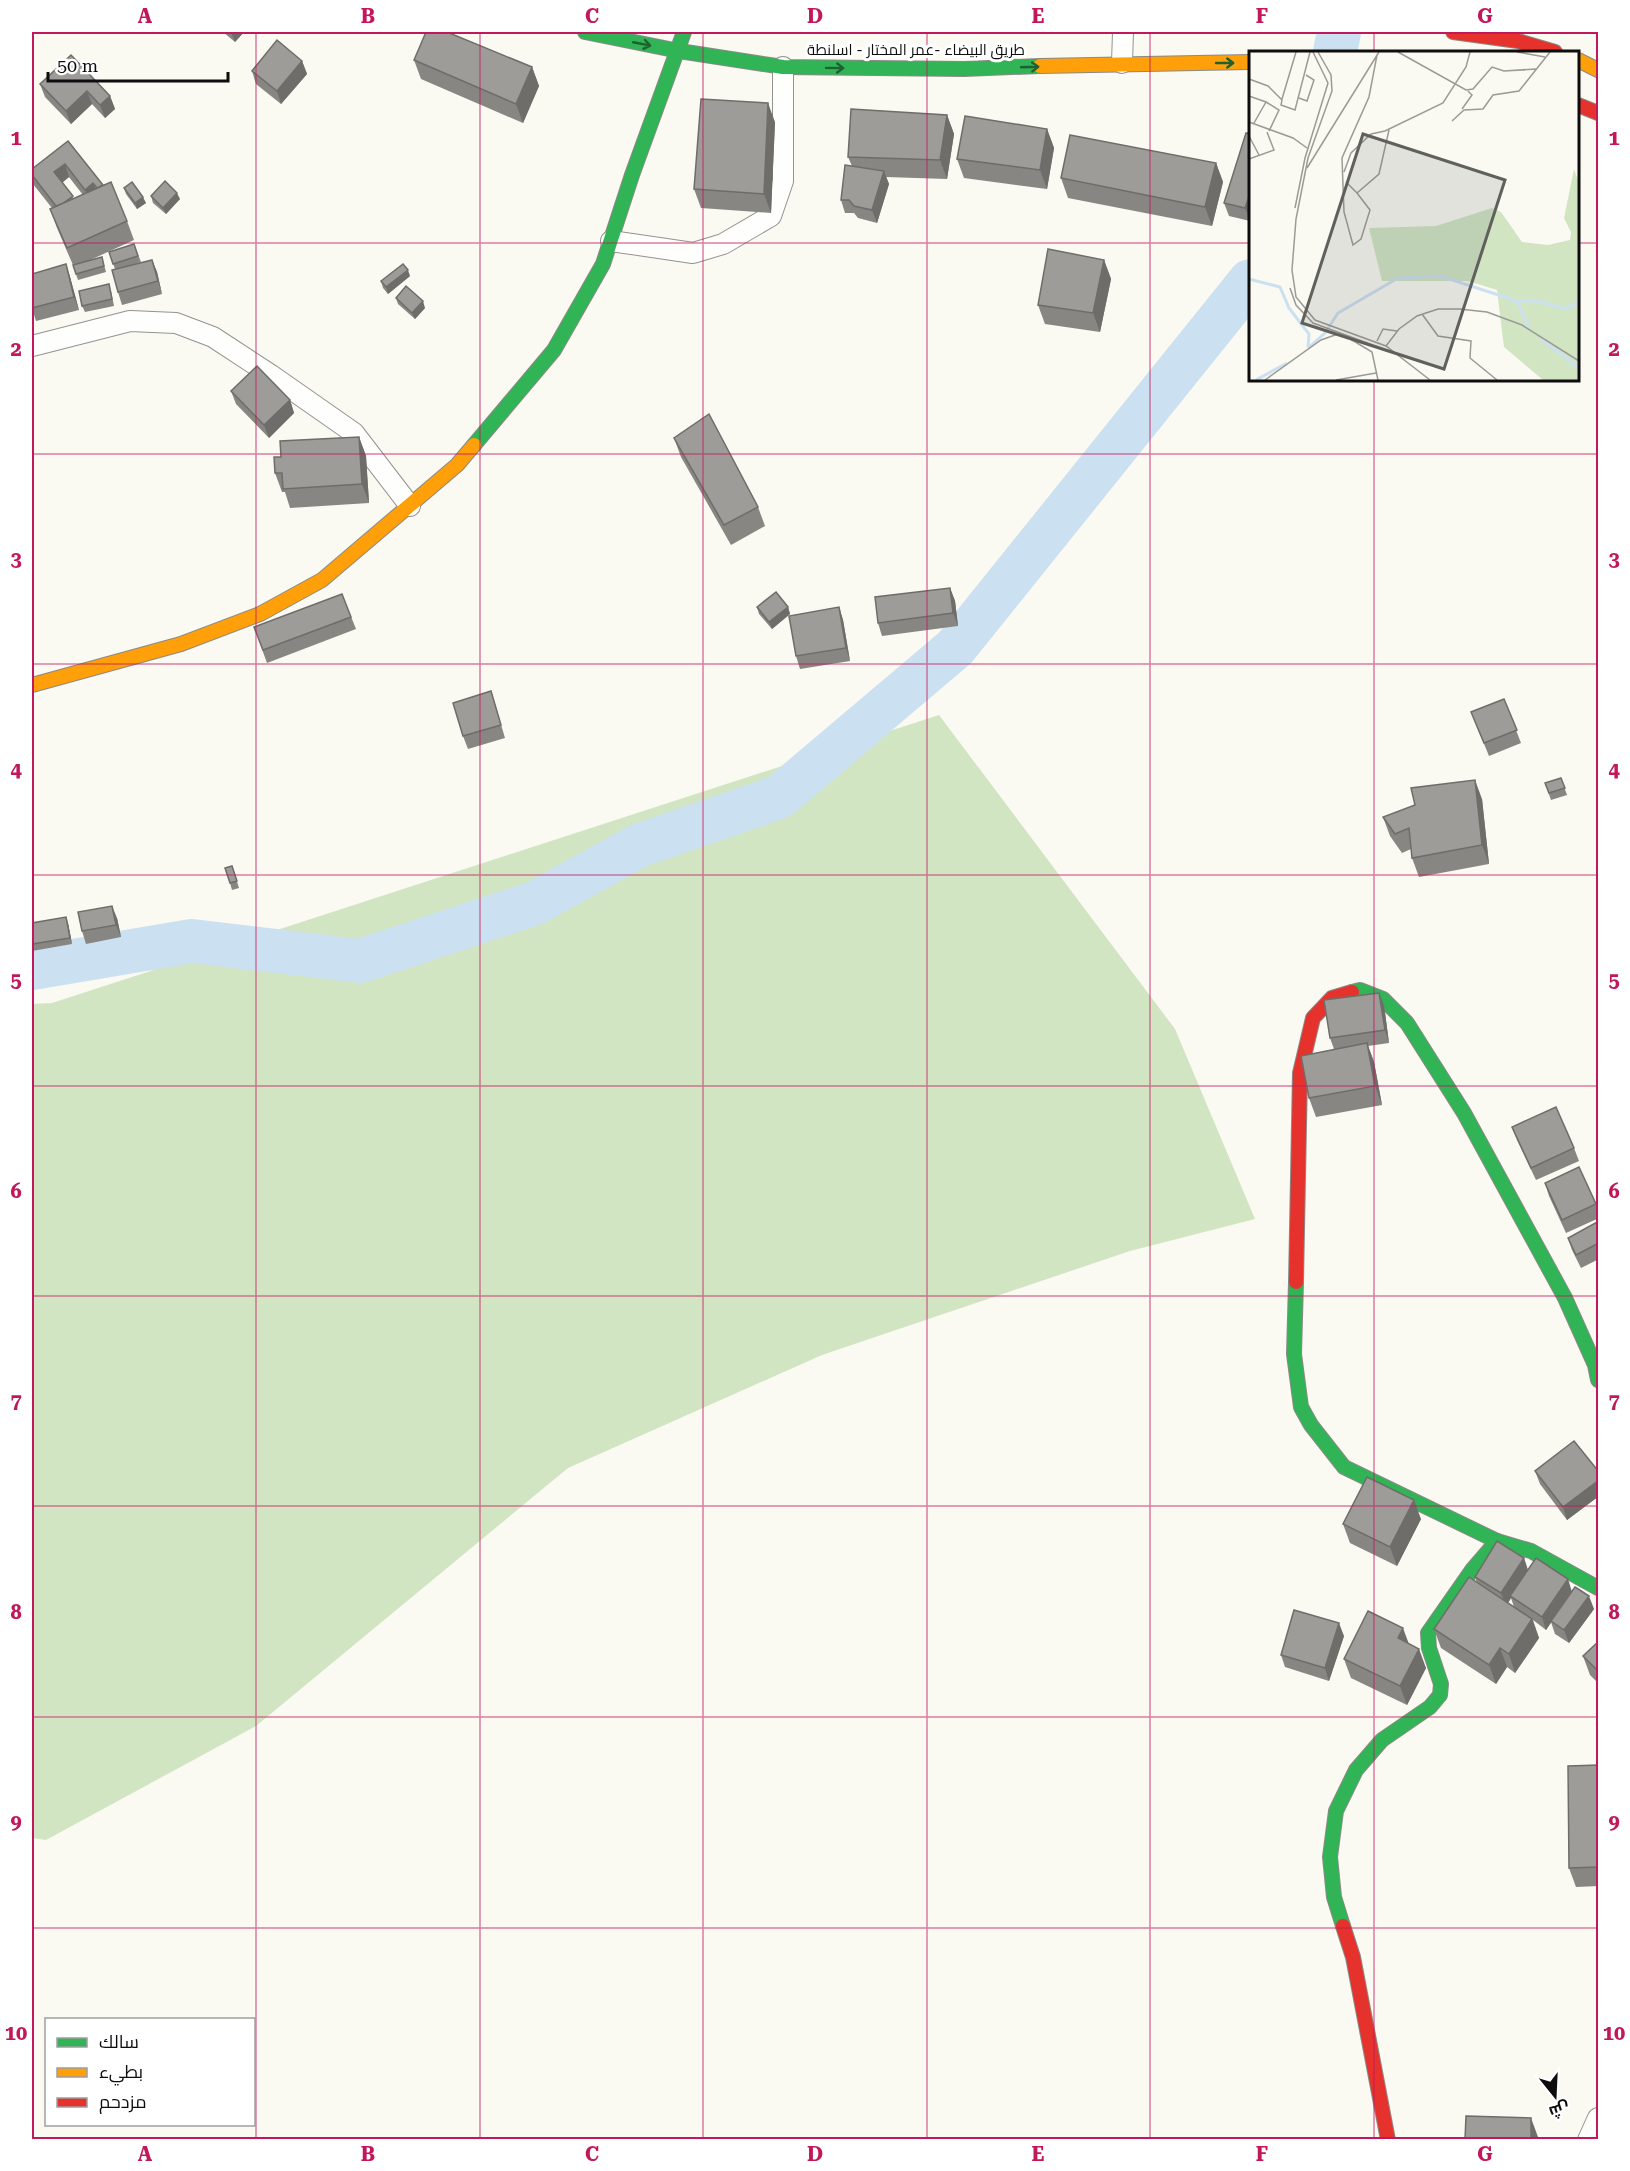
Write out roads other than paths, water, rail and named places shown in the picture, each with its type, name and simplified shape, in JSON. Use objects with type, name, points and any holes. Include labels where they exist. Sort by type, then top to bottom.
[{"type":"street","name":"طريق البيضاء -عمر المختار - اسلنطة","points":[[585,32],[679,51],[783,67],[964,69],[1122,63],[1249,63]]},
{"type":"street","points":[[32,685],[181,644],[260,614],[322,580],[457,465],[554,350],[603,264],[632,175],[684,32]]},
{"type":"street","points":[[1122,63],[1123,32]]},
{"type":"street","points":[[1453,32],[1518,41],[1551,51]]},
{"type":"street","points":[[1579,60],[1599,70]]},
{"type":"street","points":[[611,241],[693,253],[723,243],[771,216],[783,181],[783,67]]},
{"type":"street","points":[[1579,105],[1599,113]]},
{"type":"street","points":[[32,346],[130,321],[176,323],[213,337],[354,433],[410,506]]},
{"type":"street","points":[[1599,1380],[1560,1288],[1464,1113],[1407,1023],[1383,999],[1360,990],[1332,998],[1313,1018],[1300,1073],[1294,1354],[1301,1407],[1311,1425],[1344,1467],[1497,1541],[1531,1551],[1599,1588]]},
{"type":"street","points":[[1388,2139],[1353,1957],[1334,1897],[1330,1857],[1336,1811],[1356,1770],[1382,1740],[1430,1707],[1440,1695],[1441,1684],[1429,1648],[1428,1634],[1472,1570],[1497,1541]]},
{"type":"street","points":[[1588,2139],[1599,2118]]},
{"type":"waterway","points":[[1335,51],[1339,32]]},
{"type":"waterway","points":[[32,968],[192,941],[360,961],[535,903],[640,845],[779,797],[955,648],[1249,282]]}]
